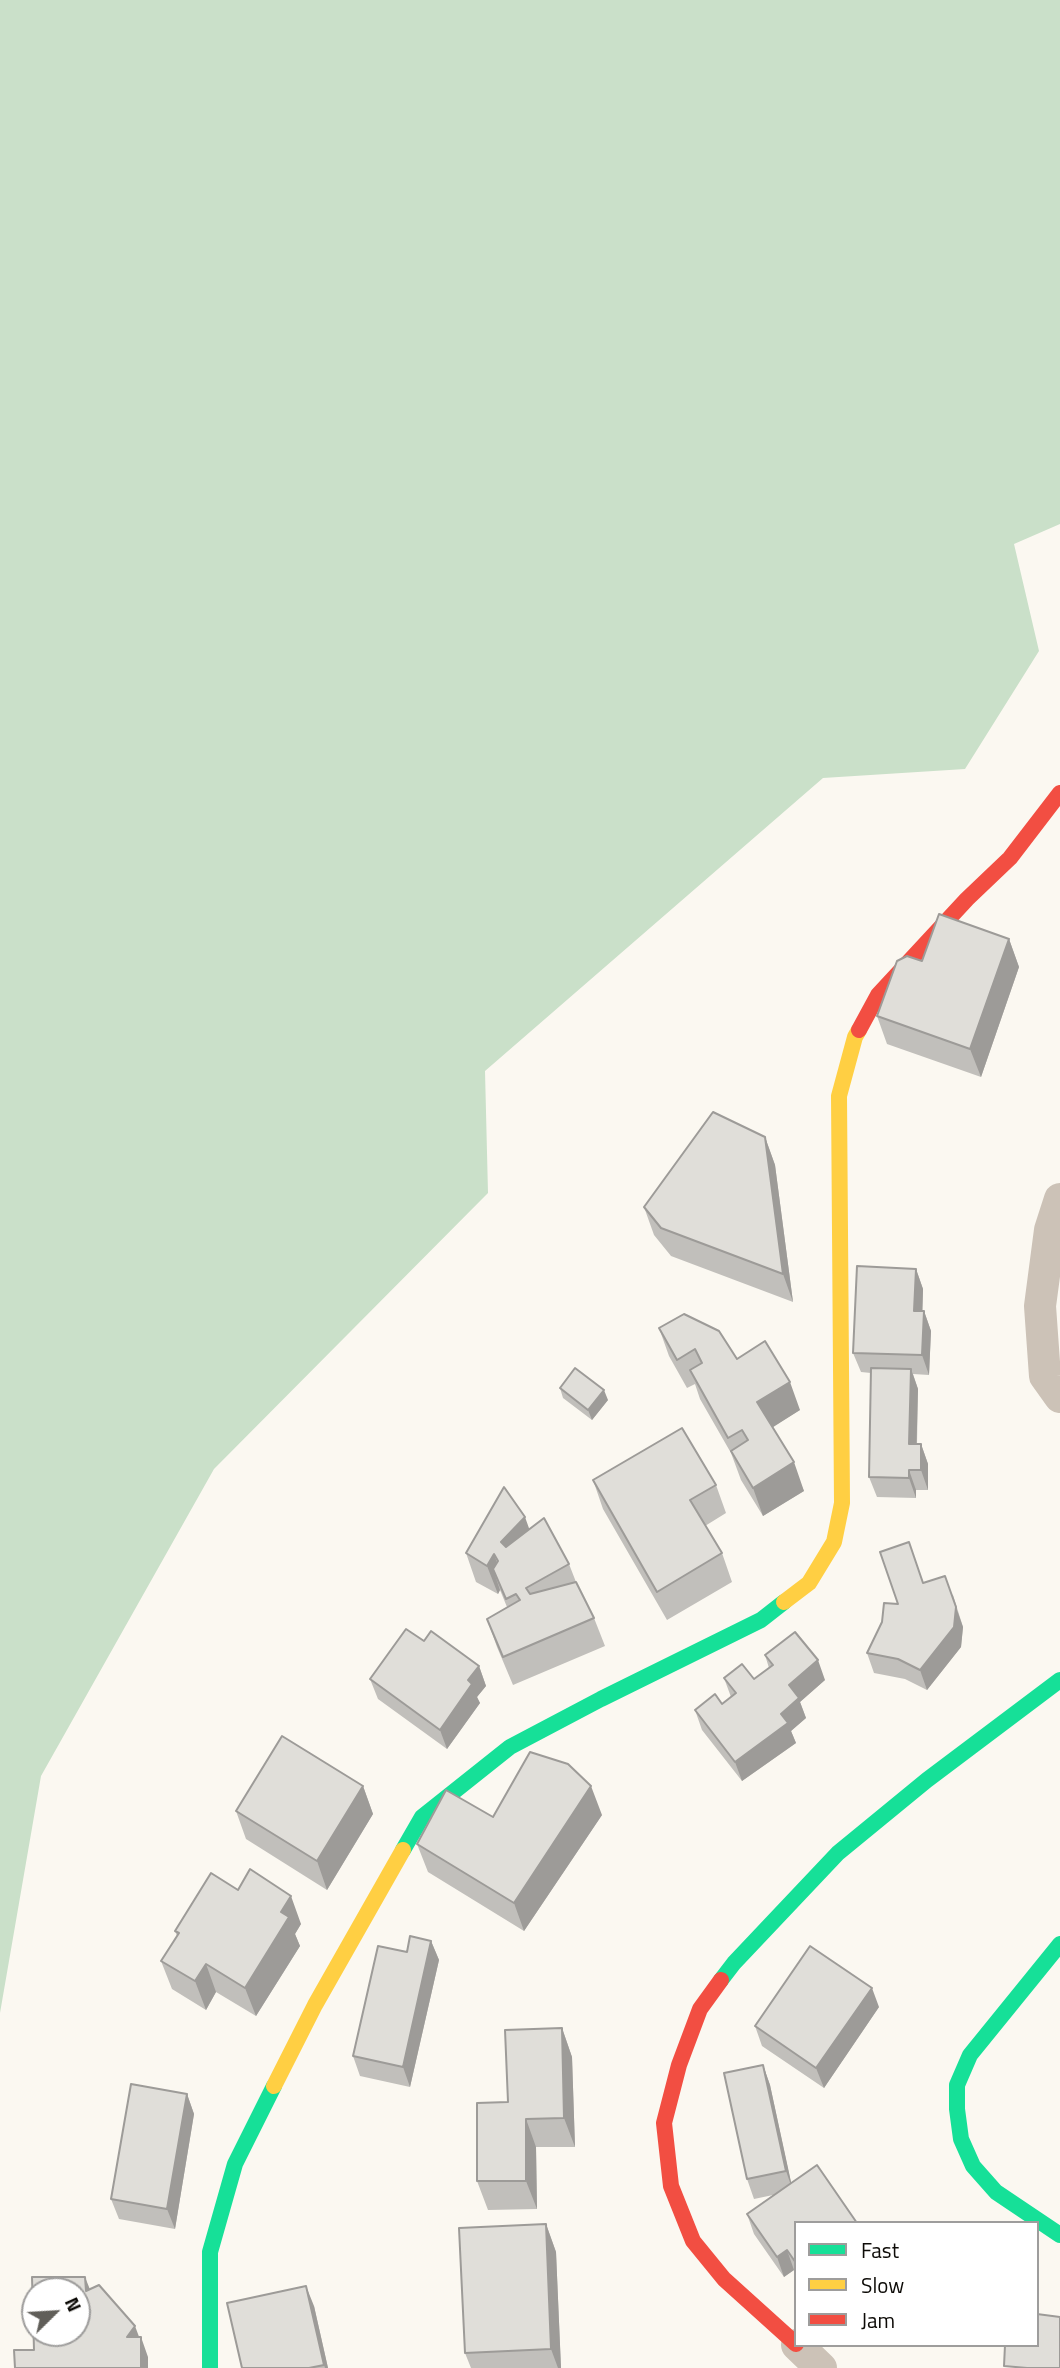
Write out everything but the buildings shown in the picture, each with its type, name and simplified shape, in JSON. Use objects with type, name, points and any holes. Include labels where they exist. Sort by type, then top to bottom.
[{"type":"street","points":[[210,2368],[210,2252],[235,2164],[316,2004],[422,1817],[510,1746],[761,1620],[809,1583],[835,1542],[842,1503],[839,1096],[855,1037],[878,995],[967,899],[1010,858],[1060,793]]},
{"type":"street","points":[[1060,1199],[1050,1230],[1040,1306],[1045,1376],[1060,1397]]},
{"type":"street","points":[[794,2343],[724,2279],[693,2241],[671,2186],[664,2123],[679,2065],[700,2009],[734,1963],[838,1853],[927,1780],[1060,1680]]},
{"type":"street","points":[[1060,1944],[970,2055],[957,2085],[957,2109],[961,2139],[973,2166],[996,2192],[1060,2235]]},
{"type":"street","points":[[798,2347],[821,2368]]},
{"type":"green space","points":[[0,0],[1060,0],[1060,524],[1014,544],[1039,651],[965,769],[823,778],[485,1071],[488,1193],[214,1469],[41,1776],[0,2013]]},
{"type":"traffic: fast","points":[[403,1850],[422,1817],[510,1747],[761,1620],[784,1602]]},
{"type":"traffic: fast","points":[[721,1980],[838,1853],[927,1780],[1060,1680]]},
{"type":"traffic: fast","points":[[1060,1944],[970,2055],[957,2085],[961,2139],[973,2166],[996,2192],[1060,2235]]},
{"type":"traffic: fast","points":[[210,2368],[210,2252],[235,2164],[274,2086]]},
{"type":"traffic: slow","points":[[784,1602],[809,1583],[834,1542],[842,1503],[839,1096],[859,1030]]},
{"type":"traffic: slow","points":[[274,2086],[315,2005],[403,1850]]},
{"type":"traffic: jam","points":[[859,1030],[878,995],[967,899],[1010,858],[1060,793]]},
{"type":"traffic: jam","points":[[721,1980],[700,2009],[679,2065],[664,2123],[671,2186],[693,2241],[724,2279],[794,2342]]}]
